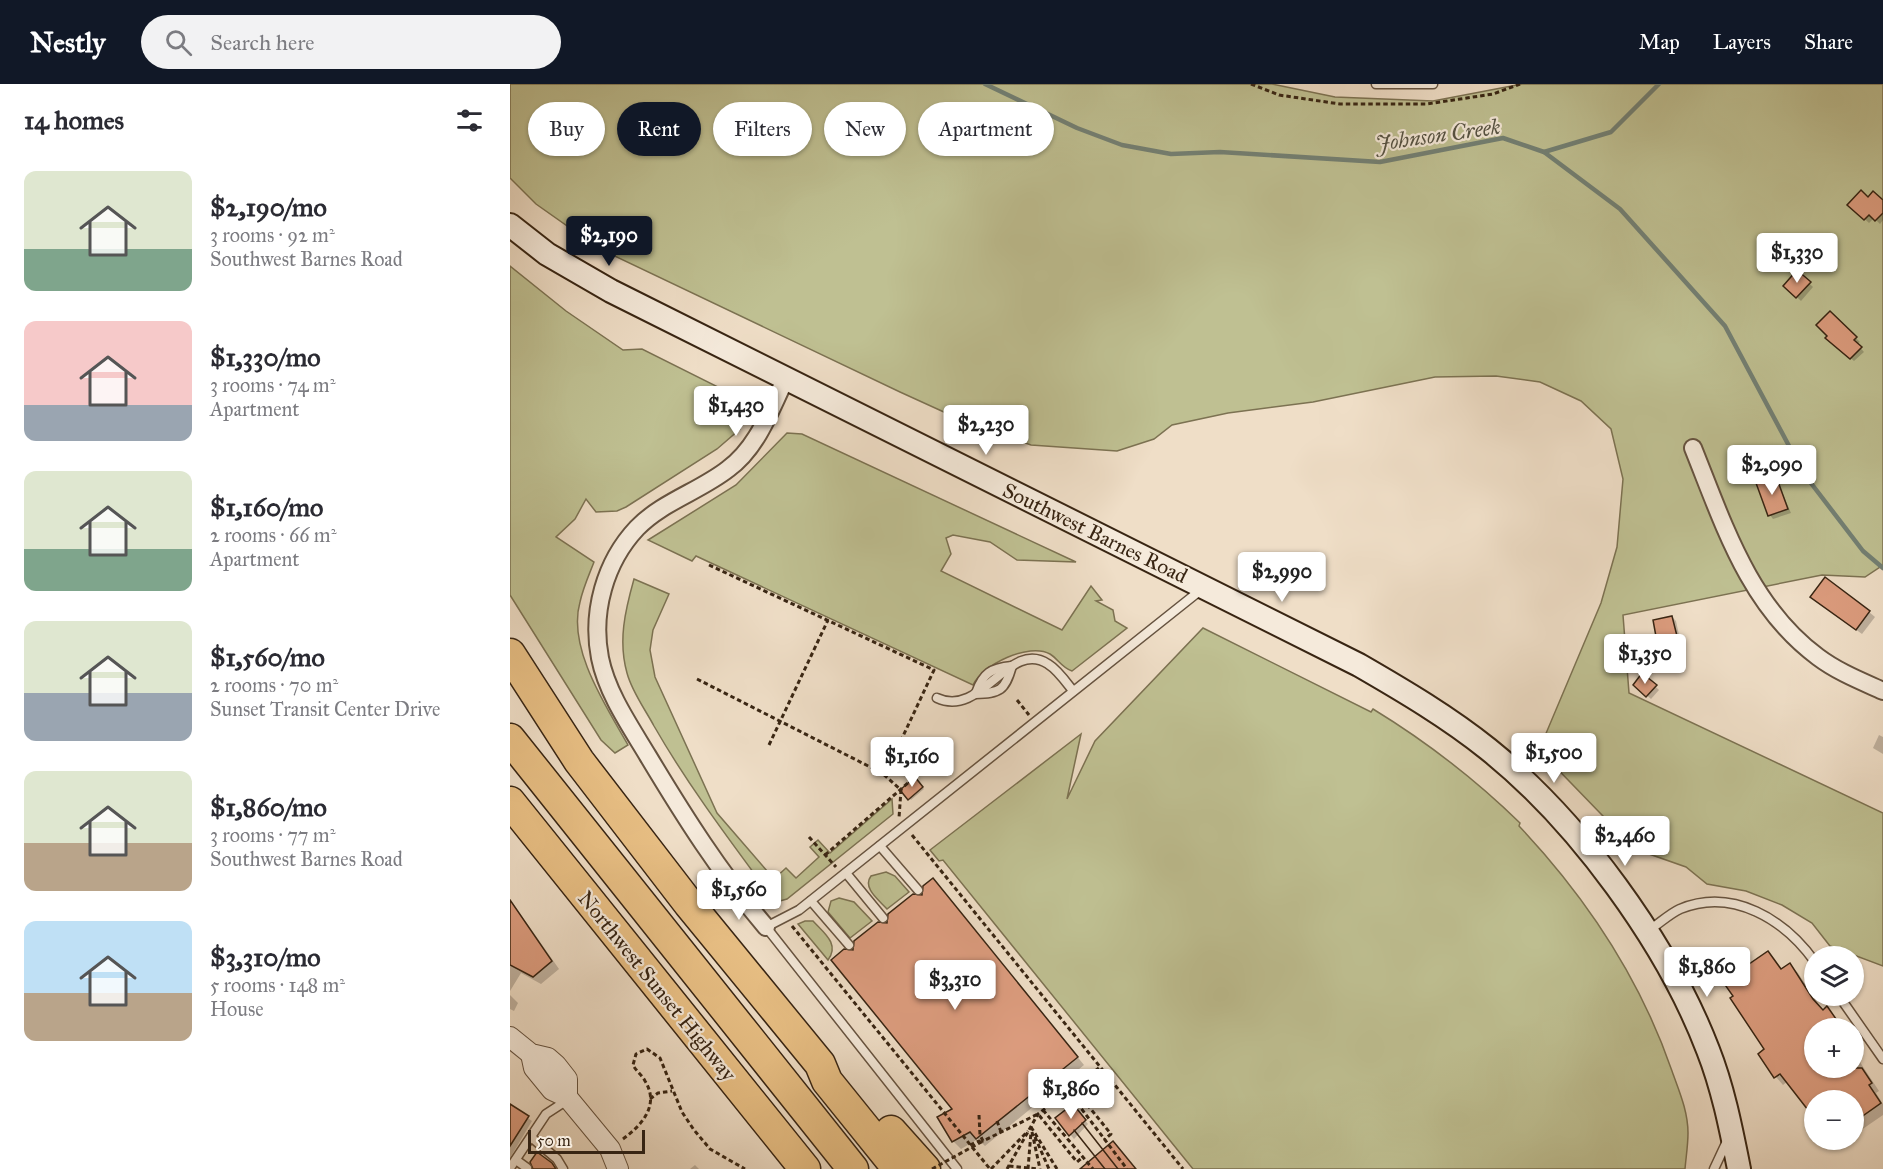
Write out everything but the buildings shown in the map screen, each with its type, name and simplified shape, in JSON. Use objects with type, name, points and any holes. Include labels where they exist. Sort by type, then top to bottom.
[{"type":"highway","points":[[510,654],[579,761],[689,904],[820,1064],[827,1081],[898,1169]]},
{"type":"highway","name":"Northwest Sunset Highway","points":[[511,738],[853,1169]]},
{"type":"highway","name":"Northwest Sunset Highway","points":[[510,802],[805,1169]]},
{"type":"highway","points":[[820,1064],[838,1071],[924,1169]]},
{"type":"main road","name":"Southwest Barnes Road","points":[[510,225],[547,254],[577,272],[1359,665],[1419,699],[1489,750],[1512,769],[1568,828],[1666,959],[1702,1034],[1732,1131],[1739,1169]]},
{"type":"street","points":[[766,927],[711,859],[634,733],[603,672],[598,647],[598,621],[606,578],[624,544],[647,519],[717,477],[740,459],[760,433],[786,378]]},
{"type":"street","points":[[1693,448],[1743,568],[1771,612],[1795,638],[1822,660],[1883,691]]},
{"type":"street","points":[[510,1037],[531,1054],[548,1058],[556,1065],[567,1079],[568,1098],[610,1149],[618,1169]]},
{"type":"lane","points":[[1376,84],[1433,84]]},
{"type":"lane","points":[[957,1169],[766,927],[785,918],[811,900],[1204,587]]},
{"type":"lane","points":[[937,698],[948,703],[958,703],[975,694],[1021,661],[1041,660],[1050,665],[1073,691]]},
{"type":"lane","points":[[879,846],[918,890]]},
{"type":"lane","points":[[844,874],[883,918]]},
{"type":"lane","points":[[811,900],[849,945]]},
{"type":"lane","points":[[1646,932],[1678,910],[1689,906],[1740,905],[1780,923],[1804,946]]},
{"type":"lane","points":[[1846,1006],[1883,1059]]},
{"type":"lane","points":[[510,1168],[546,1114],[568,1098]]},
{"type":"lane","points":[[1714,1169],[1732,1131]]},
{"type":"lane","points":[[531,1137],[557,1159],[563,1169]]},
{"type":"lane","points":[[516,1160],[527,1168]]},
{"type":"path","points":[[1251,84],[1279,95],[1340,104],[1427,104],[1493,94],[1520,84]]},
{"type":"path","points":[[709,565],[934,669],[897,749]]},
{"type":"path","points":[[769,745],[828,621]]},
{"type":"path","points":[[697,679],[874,768],[901,790]]},
{"type":"path","points":[[1017,700],[1035,722]]},
{"type":"path","points":[[825,855],[931,763]]},
{"type":"path","points":[[901,790],[897,816],[1184,1169]]},
{"type":"path","points":[[809,837],[844,874]]},
{"type":"path","points":[[785,918],[991,1169],[1031,1127]]},
{"type":"path","points":[[610,1149],[643,1122],[650,1106],[645,1080],[633,1065],[636,1054],[643,1050],[652,1051],[660,1058],[682,1113],[710,1149],[745,1169]]},
{"type":"path","points":[[1031,1127],[1039,1169],[1008,1168],[1038,1114],[1100,1066]]},
{"type":"path","points":[[1073,1086],[1111,1134],[1104,1140]]},
{"type":"path","points":[[1068,1090],[1127,1169]]},
{"type":"path","points":[[650,1099],[663,1091],[672,1091]]},
{"type":"path","points":[[1042,1110],[1093,1169]]},
{"type":"path","points":[[932,1169],[1038,1114]]},
{"type":"path","points":[[1038,1114],[1077,1162],[1083,1157]]},
{"type":"path","points":[[980,1115],[981,1143]]},
{"type":"path","points":[[997,1121],[1001,1132]]},
{"type":"path","points":[[957,1128],[963,1123]]},
{"type":"path","points":[[1028,1168],[1031,1127]]},
{"type":"path","points":[[1031,1127],[1049,1169]]},
{"type":"path","points":[[1031,1127],[1057,1169]]},
{"type":"path","points":[[970,1145],[979,1141],[981,1143]]},
{"type":"green space","points":[[510,84],[1272,84],[1335,97],[1433,101],[1522,84],[1883,84],[1883,565],[1865,577],[1822,575],[1623,615],[1629,693],[1883,813],[1883,966],[1864,959],[1864,946],[1830,946],[1812,923],[1782,905],[1746,891],[1707,884],[1686,867],[1635,849],[1539,750],[1601,603],[1617,547],[1623,479],[1611,429],[1581,401],[1540,382],[1496,376],[1435,377],[1313,402],[1228,413],[1172,425],[1154,439],[1117,451],[1031,445],[968,423],[600,249],[536,204],[510,178]]},
{"type":"green space","points":[[510,266],[566,311],[623,350],[642,349],[738,397],[744,405],[740,429],[717,449],[617,511],[596,512],[586,499],[575,519],[556,537],[594,562],[584,587],[577,620],[579,638],[591,676],[628,745],[615,753],[601,740],[510,595]]},
{"type":"green space","points":[[787,433],[802,434],[1076,562],[1017,560],[990,542],[953,535],[946,538],[951,554],[941,571],[1062,630],[1091,586],[1102,600],[1096,601],[1113,610],[1115,621],[1127,628],[1072,671],[1065,668],[1050,654],[1030,651],[996,663],[978,677],[973,685],[696,556],[692,561],[648,540],[736,485]]},
{"type":"green space","points":[[634,579],[669,594],[653,630],[650,650],[655,677],[717,813],[774,879],[786,868],[796,878],[819,857],[810,847],[818,840],[830,853],[892,799],[893,814],[787,899],[780,901],[773,899],[726,835],[681,771],[632,687],[624,661],[623,638],[625,614]]},
{"type":"green space","points":[[1203,628],[1371,712],[1373,709],[1450,762],[1520,823],[1519,826],[1567,881],[1609,940],[1644,1003],[1685,1109],[1688,1133],[1685,1169],[1193,1169],[943,860],[939,861],[930,850],[1081,734],[1067,799],[1095,741]]},
{"type":"green space","points":[[886,872],[895,876],[909,892],[887,909],[873,894],[869,885],[871,876]]},
{"type":"green space","points":[[839,898],[854,902],[872,921],[850,938],[828,912],[831,901]]},
{"type":"green space","points":[[813,921],[829,939],[832,949],[828,960],[798,924]]},
{"type":"waterway","name":"Johnson Creek","points":[[985,84],[1077,128],[1122,145],[1171,154],[1220,152],[1380,162],[1503,138],[1544,152],[1620,209],[1725,326],[1804,474],[1863,551],[1883,568]]},
{"type":"waterway","points":[[1544,152],[1611,132],[1659,84]]},
{"type":"tram line","points":[[1082,1123],[1118,1169]]},
{"type":"tram line","points":[[1074,1130],[1105,1169]]}]
